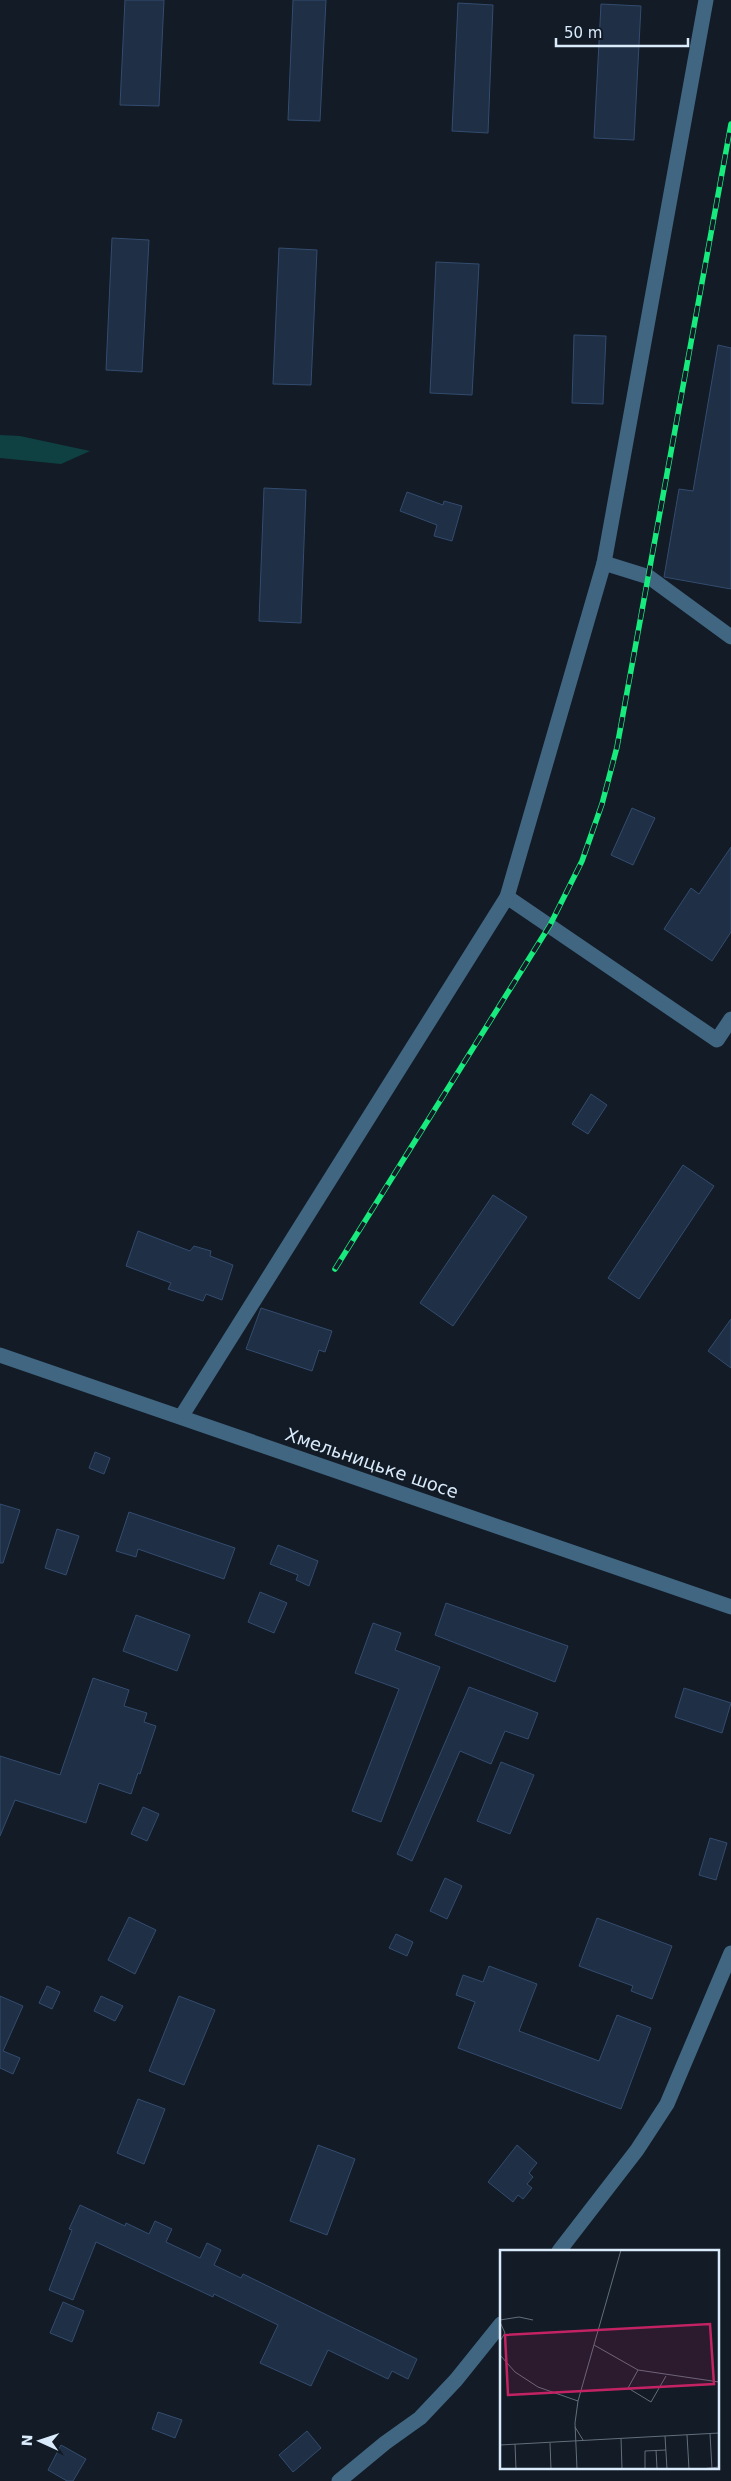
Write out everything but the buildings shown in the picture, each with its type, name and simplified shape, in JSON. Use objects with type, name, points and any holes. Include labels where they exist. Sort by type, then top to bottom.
[{"type":"street","points":[[181,1417],[507,897],[604,563],[706,0]]},
{"type":"street","points":[[604,563],[649,577],[731,637]]},
{"type":"street","points":[[507,897],[717,1040],[731,1019]]},
{"type":"street","name":"Хмельницьке шосе","points":[[0,1355],[731,1607]]},
{"type":"street","points":[[560,2250],[660,2117],[693,2045],[731,1953]]},
{"type":"street","points":[[339,2481],[385,2442],[420,2418],[456,2380],[500,2325]]},
{"type":"shaded area","points":[[0,435],[20,436],[90,451],[61,464],[0,458]]},
{"type":"railway","points":[[335,1269],[550,925],[582,861],[602,804],[617,747],[731,124]]}]
